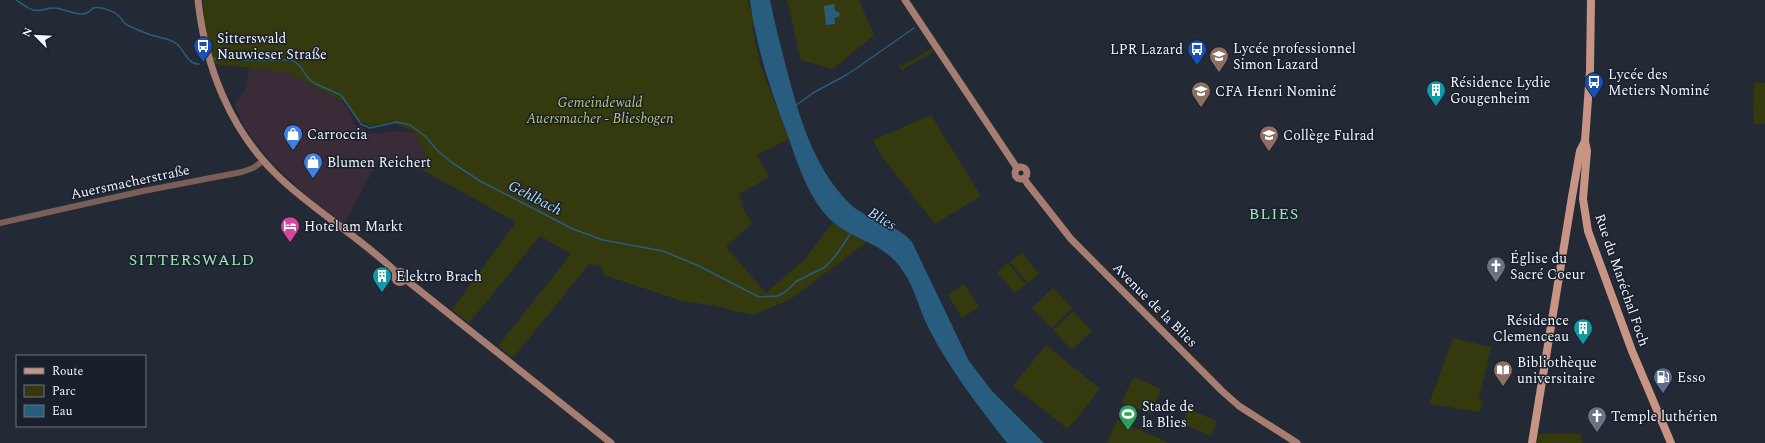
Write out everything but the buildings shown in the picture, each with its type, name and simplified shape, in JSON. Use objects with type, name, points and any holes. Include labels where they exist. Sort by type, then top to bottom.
[{"type":"main road","points":[[198,0],[202,35],[213,72],[234,119],[263,161],[287,185],[397,273],[395,278],[398,282],[405,279],[611,443]]},
{"type":"main road","name":"Avenue de la Blies","points":[[905,0],[1017,168],[1015,171],[1015,176],[1019,179],[1024,178],[1071,239],[1198,367],[1239,406],[1297,443]]},
{"type":"main road","points":[[1532,443],[1573,194],[1579,180],[1580,151],[1585,141],[1590,71],[1591,0]]},
{"type":"main road","name":"Rue du Maréchal Foch","points":[[1579,180],[1583,194],[1587,224],[1596,253],[1632,351],[1670,443]]},
{"type":"main road","points":[[1573,194],[1580,192],[1583,194]]},
{"type":"street","name":"Auersmacherstraße","points":[[0,223],[143,190],[242,172],[253,168],[263,161]]},
{"type":"shaded area","points":[[249,68],[287,72],[345,104],[355,125],[362,127],[368,134],[397,131],[417,132],[426,141],[424,171],[379,159],[343,226],[304,193],[271,162],[245,128],[234,104],[246,88]]},
{"type":"green space","name":"Gemeindewald Auersmacher - Bliesbogen","points":[[203,0],[747,0],[756,24],[752,27],[761,67],[789,139],[757,155],[769,177],[739,194],[744,211],[752,223],[726,247],[766,293],[805,259],[833,222],[842,229],[868,241],[791,299],[753,315],[710,305],[682,301],[604,275],[601,266],[589,264],[513,358],[498,346],[571,254],[540,236],[469,323],[452,310],[516,222],[424,171],[425,150],[422,148],[416,132],[391,122],[370,126],[356,119],[348,105],[287,72],[214,64],[205,33]]},
{"type":"green space","points":[[787,0],[859,0],[874,35],[833,69],[801,60]]},
{"type":"green space","points":[[932,48],[934,52],[903,69],[904,72],[901,70],[900,64],[902,66]]},
{"type":"green space","points":[[1754,82],[1765,83],[1765,124],[1753,124]]},
{"type":"green space","points":[[931,115],[981,196],[935,224],[882,157],[873,140]]},
{"type":"green space","points":[[1022,253],[1039,274],[1028,283],[1010,262]]},
{"type":"green space","points":[[1008,263],[1026,284],[1015,293],[997,272]]},
{"type":"green space","points":[[964,284],[979,307],[962,318],[948,295]]},
{"type":"green space","points":[[1053,288],[1072,308],[1052,328],[1032,308]]},
{"type":"green space","points":[[1073,311],[1092,331],[1072,350],[1053,330]]},
{"type":"green space","points":[[1453,338],[1491,347],[1479,399],[1483,401],[1480,412],[1429,404]]},
{"type":"green space","points":[[1046,345],[1100,389],[1068,429],[1013,386]]},
{"type":"green space","points":[[1135,377],[1161,389],[1150,414],[1122,402],[1131,382]]},
{"type":"green space","points":[[1188,409],[1217,421],[1211,436],[1182,424]]},
{"type":"green space","name":"Stade de la Blies","points":[[1117,420],[1170,443],[1107,443]]},
{"type":"green space","points":[[1538,434],[1581,434],[1582,443],[1537,443]]},
{"type":"water","points":[[750,0],[770,0],[782,52],[800,116],[824,171],[835,187],[855,208],[897,230],[912,242],[969,361],[992,391],[1044,443],[1007,443],[946,359],[926,322],[914,292],[903,271],[887,254],[841,228],[832,221],[817,203],[800,170],[770,86],[756,35]]},
{"type":"water","points":[[834,4],[835,11],[839,12],[840,16],[836,18],[834,17],[835,24],[826,25],[824,6]]},
{"type":"waterway","name":"Gehlbach","points":[[16,0],[33,10],[55,8],[85,14],[93,8],[107,9],[117,14],[127,25],[151,35],[174,42],[180,47],[189,60],[195,64],[199,64]]},
{"type":"waterway","points":[[795,106],[813,93],[848,74],[914,28]]},
{"type":"waterway","name":"Gehlbach","points":[[213,59],[292,60],[299,65],[309,79],[316,84],[341,95],[361,124],[370,128],[397,122],[410,125],[425,136],[438,151],[451,162],[480,181],[573,229],[603,240],[663,251],[699,266],[759,297],[778,296],[797,281],[825,267],[836,255],[851,233]]},
{"type":"place","name":"Sitterswald Nauwieser Straße","points":[[203,63]]},
{"type":"place","name":"LPR Lazard","points":[[1197,66]]},
{"type":"place","name":"Lycée professionnel Simon Lazard","points":[[1219,73]]},
{"type":"place","name":"Lycée des Metiers Nominé","points":[[1594,99]]},
{"type":"place","name":"Résidence Lydie Gougenheim","points":[[1436,107]]},
{"type":"place","name":"CFA Henri Nominé","points":[[1201,108]]},
{"type":"place","name":"Carroccia","points":[[293,151]]},
{"type":"place","name":"Collège Fulrad","points":[[1269,152]]},
{"type":"place","name":"Blumen Reichert","points":[[313,179]]},
{"type":"place","name":"Hotel am Markt","points":[[290,243]]},
{"type":"place","name":"Église du Sacré Coeur","points":[[1496,283]]},
{"type":"place","name":"Elektro Brach","points":[[382,293]]},
{"type":"place","name":"Résidence Clemenceau","points":[[1583,345]]},
{"type":"place","name":"Bibliothèque universitaire","points":[[1503,387]]},
{"type":"place","name":"Esso","points":[[1663,394]]},
{"type":"place","name":"Stade de la Blies","points":[[1128,431]]},
{"type":"place","name":"Temple luthérien","points":[[1597,433]]},
{"type":"district","name":"BLIES","points":[[1274,214]]},
{"type":"district","name":"SITTERSWALD","points":[[192,260]]},
{"type":"water label","name":"Blies","points":[[882,219]]}]
